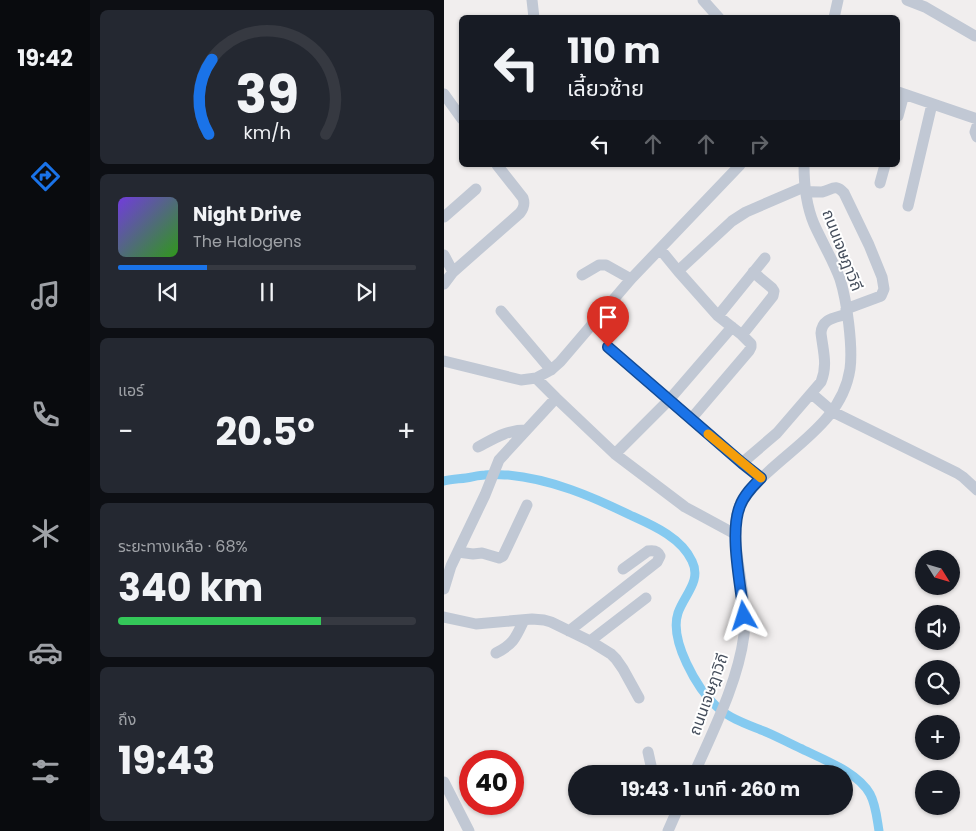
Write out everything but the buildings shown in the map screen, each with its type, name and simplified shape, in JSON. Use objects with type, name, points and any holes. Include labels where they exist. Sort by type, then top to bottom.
[{"type":"street","points":[[532,0],[534,15]]},
{"type":"street","points":[[703,0],[716,15]]},
{"type":"street","points":[[834,15],[837,0]]},
{"type":"street","points":[[907,0],[925,7],[975,36]]},
{"type":"street","points":[[901,93],[976,119]]},
{"type":"street","points":[[444,94],[459,115]]},
{"type":"street","points":[[908,206],[932,104]]},
{"type":"street","points":[[976,126],[976,137]]},
{"type":"street","points":[[444,284],[453,272],[524,208],[523,198],[500,167]]},
{"type":"street","points":[[444,361],[521,380],[536,378],[551,370],[660,249],[738,167]]},
{"type":"street","name":"ถนนเจษฎาวิถี","points":[[698,765],[732,684],[744,634],[744,616],[735,534],[736,518],[740,505],[761,478],[812,435],[832,412],[845,387],[850,369],[851,349],[839,278],[813,222],[805,189],[804,167]]},
{"type":"street","points":[[880,183],[884,167]]},
{"type":"street","points":[[678,271],[732,221],[746,212],[805,189],[822,192],[836,187],[840,188],[844,193],[882,276],[884,289],[881,296],[823,323],[820,333],[826,364],[821,382],[776,433],[742,463]]},
{"type":"street","points":[[444,217],[476,189]]},
{"type":"street","points":[[660,249],[718,316],[742,334],[751,344],[751,347],[691,419]]},
{"type":"street","points":[[444,255],[453,272]]},
{"type":"street","points":[[718,316],[764,258]]},
{"type":"street","points":[[582,275],[599,265],[606,265],[632,280]]},
{"type":"street","points":[[742,334],[774,294],[772,288],[753,272]]},
{"type":"street","points":[[501,311],[551,370]]},
{"type":"street","points":[[614,454],[669,400],[732,327]]},
{"type":"street","points":[[608,347],[761,478]]},
{"type":"street","points":[[536,378],[614,454],[685,507],[735,534]]},
{"type":"street","points":[[812,394],[832,412],[956,473],[976,490]]},
{"type":"street","points":[[444,589],[451,566],[485,495],[499,460],[556,398]]},
{"type":"street","points":[[478,447],[514,430],[526,430]]},
{"type":"street","points":[[458,552],[482,553],[500,558],[503,556],[527,505]]},
{"type":"street","points":[[569,631],[657,562],[660,556],[659,553],[652,550],[648,551],[623,569]]},
{"type":"street","points":[[590,641],[646,598]]},
{"type":"street","points":[[444,618],[476,624],[524,620],[551,622],[590,641],[611,654],[616,659],[639,698]]},
{"type":"street","points":[[496,653],[507,648],[512,643],[524,620]]},
{"type":"street","points":[[648,752],[651,765]]},
{"type":"street","points":[[444,782],[469,831]]},
{"type":"street","points":[[668,831],[675,815]]},
{"type":"waterway","points":[[444,481],[480,475],[508,475],[555,484],[601,501],[647,523],[681,545],[692,561],[695,575],[691,588],[678,613],[676,624],[677,637],[681,650],[701,689],[717,707],[727,714],[830,762],[857,779],[865,786],[872,798],[879,831]]},
{"type":"slow traffic","points":[[708,434],[761,478]]},
{"type":"route","points":[[608,347],[761,478],[740,505],[736,518],[735,534],[744,616]]}]
